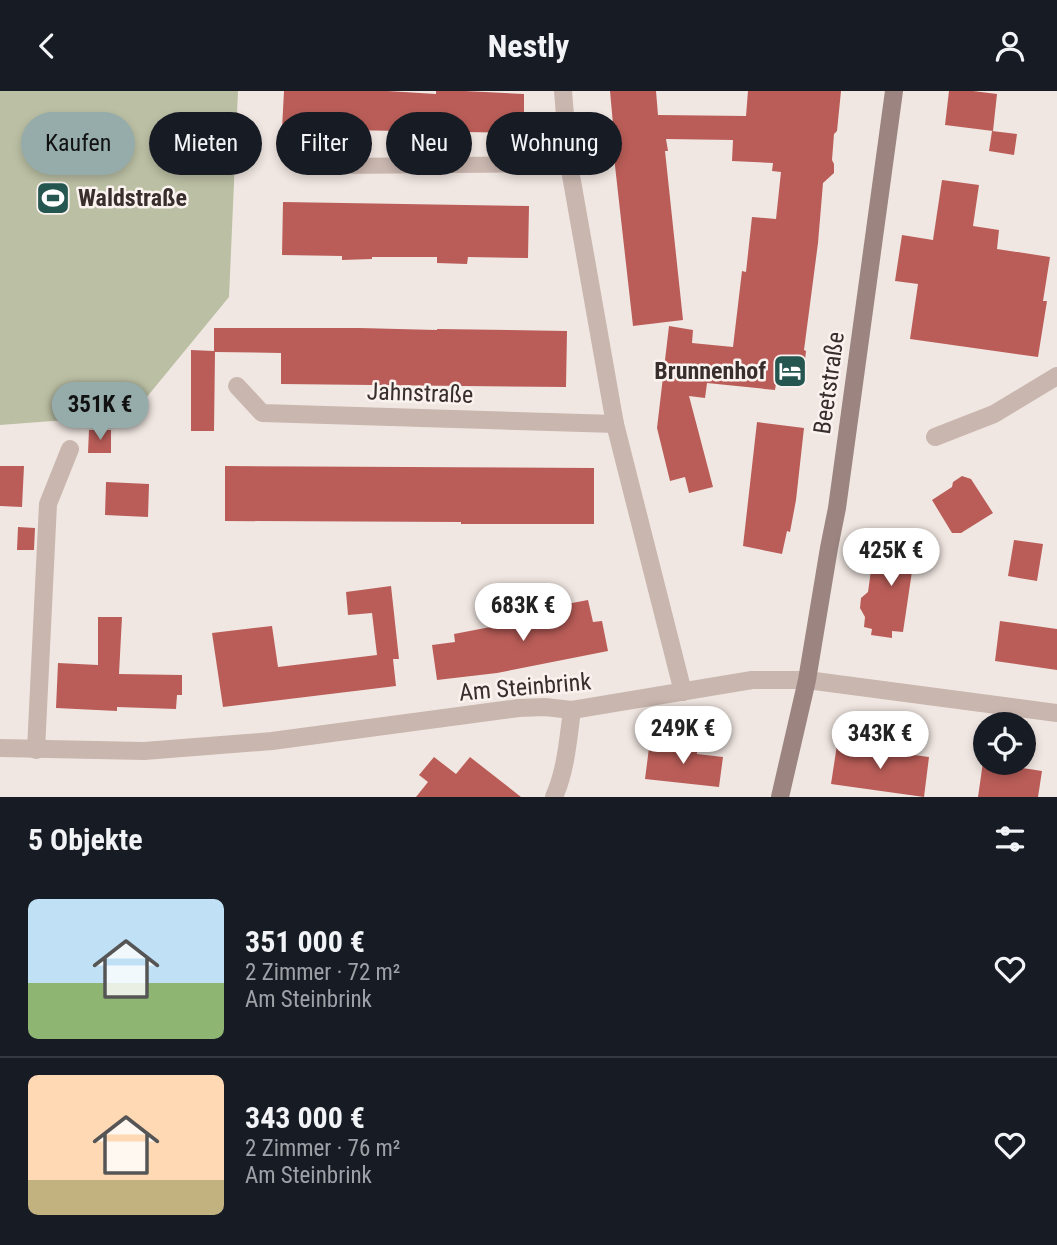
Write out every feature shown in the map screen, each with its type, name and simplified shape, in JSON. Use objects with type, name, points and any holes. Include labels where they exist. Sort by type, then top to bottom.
[{"type":"main road","name":"Beetstraße","points":[[780,797],[807,680],[837,508],[894,91]]},
{"type":"street","points":[[563,91],[565,112]]},
{"type":"street","points":[[571,175],[615,423],[683,692]]},
{"type":"street","points":[[935,437],[994,414],[1057,376]]},
{"type":"street","name":"Jahnstraße","points":[[237,386],[262,413],[615,423]]},
{"type":"street","points":[[36,750],[48,504],[70,449]]},
{"type":"street","name":"Am Steinbrink","points":[[0,748],[157,750],[272,741],[519,708],[572,710],[752,680],[807,680],[1057,713]]},
{"type":"street","points":[[554,797],[564,766],[572,710]]},
{"type":"lane","points":[[372,166],[486,165]]},
{"type":"green space","points":[[0,91],[238,91],[237,112],[149,112],[149,175],[234,175],[229,297],[132,415],[0,425]]},
{"type":"building","points":[[284,91],[436,94],[436,91],[465,91],[524,94],[524,112],[486,112],[486,132],[472,132],[472,112],[386,112],[386,131],[372,130],[372,112],[283,112]]},
{"type":"building","points":[[610,91],[656,91],[658,115],[746,116],[748,91],[841,91],[837,131],[834,134],[834,173],[823,183],[802,387],[776,384],[775,390],[707,383],[705,398],[689,396],[713,487],[689,493],[685,477],[670,481],[657,428],[669,326],[693,330],[692,343],[733,347],[752,217],[776,219],[781,172],[772,171],[773,163],[732,161],[733,140],[666,139],[668,151],[665,151],[683,320],[633,326],[616,175],[622,175],[622,112],[612,112]]},
{"type":"building","points":[[949,91],[997,94],[993,131],[945,125]]},
{"type":"building","points":[[992,131],[1017,134],[1014,155],[989,151]]},
{"type":"building","points":[[942,180],[979,185],[973,226],[999,230],[997,249],[1050,257],[1043,301],[1047,301],[1038,357],[910,339],[918,284],[895,281],[902,235],[933,240]]},
{"type":"building","points":[[283,202],[529,206],[528,258],[468,257],[467,264],[437,263],[437,257],[342,260],[342,256],[282,255]]},
{"type":"building","points":[[214,328],[567,331],[566,387],[281,384],[281,353],[215,352],[214,431],[191,431],[191,350],[214,351]]},
{"type":"building","points":[[757,422],[804,428],[796,500],[790,532],[787,531],[782,554],[743,546]]},
{"type":"building","points":[[89,430],[111,430],[111,453],[88,453]]},
{"type":"building","points":[[0,466],[24,466],[22,507],[0,506]]},
{"type":"building","points":[[225,466],[594,468],[594,524],[225,521]]},
{"type":"building","points":[[962,476],[971,479],[993,513],[961,533],[952,533],[932,500],[952,487],[953,482]]},
{"type":"building","points":[[106,482],[149,484],[148,517],[105,515]]},
{"type":"building","points":[[18,527],[35,528],[34,550],[17,550]]},
{"type":"building","points":[[896,528],[918,531],[903,632],[892,631],[892,638],[871,635],[872,629],[864,627],[865,617],[860,608],[861,598],[868,592],[872,563],[890,565]]},
{"type":"building","points":[[1014,540],[1043,544],[1037,581],[1008,576]]},
{"type":"building","points":[[391,586],[399,659],[393,659],[396,686],[223,707],[212,633],[272,626],[278,667],[377,655],[372,613],[348,615],[346,592]]},
{"type":"building","points":[[588,600],[593,622],[602,621],[608,651],[497,673],[437,680],[432,645],[455,642],[454,634],[521,621],[519,613]]},
{"type":"building","points":[[98,617],[122,617],[119,674],[182,675],[182,695],[177,695],[176,709],[117,707],[117,711],[56,708],[58,663],[98,665]]},
{"type":"building","points":[[1000,621],[1057,629],[1057,670],[995,661]]},
{"type":"building","points":[[654,743],[693,748],[697,750],[697,754],[723,757],[719,787],[645,779],[649,748],[653,748]]},
{"type":"building","points":[[837,745],[929,757],[924,797],[831,784]]},
{"type":"building","points":[[434,757],[456,774],[470,757],[521,797],[416,797],[428,782],[419,775]]},
{"type":"building","points":[[1036,770],[1042,771],[1038,797],[978,797],[981,775],[1036,775]]},
{"type":"place","name":"Waldstraße","points":[[53,198]]},
{"type":"place","name":"Brunnenhof","points":[[790,371]]}]
